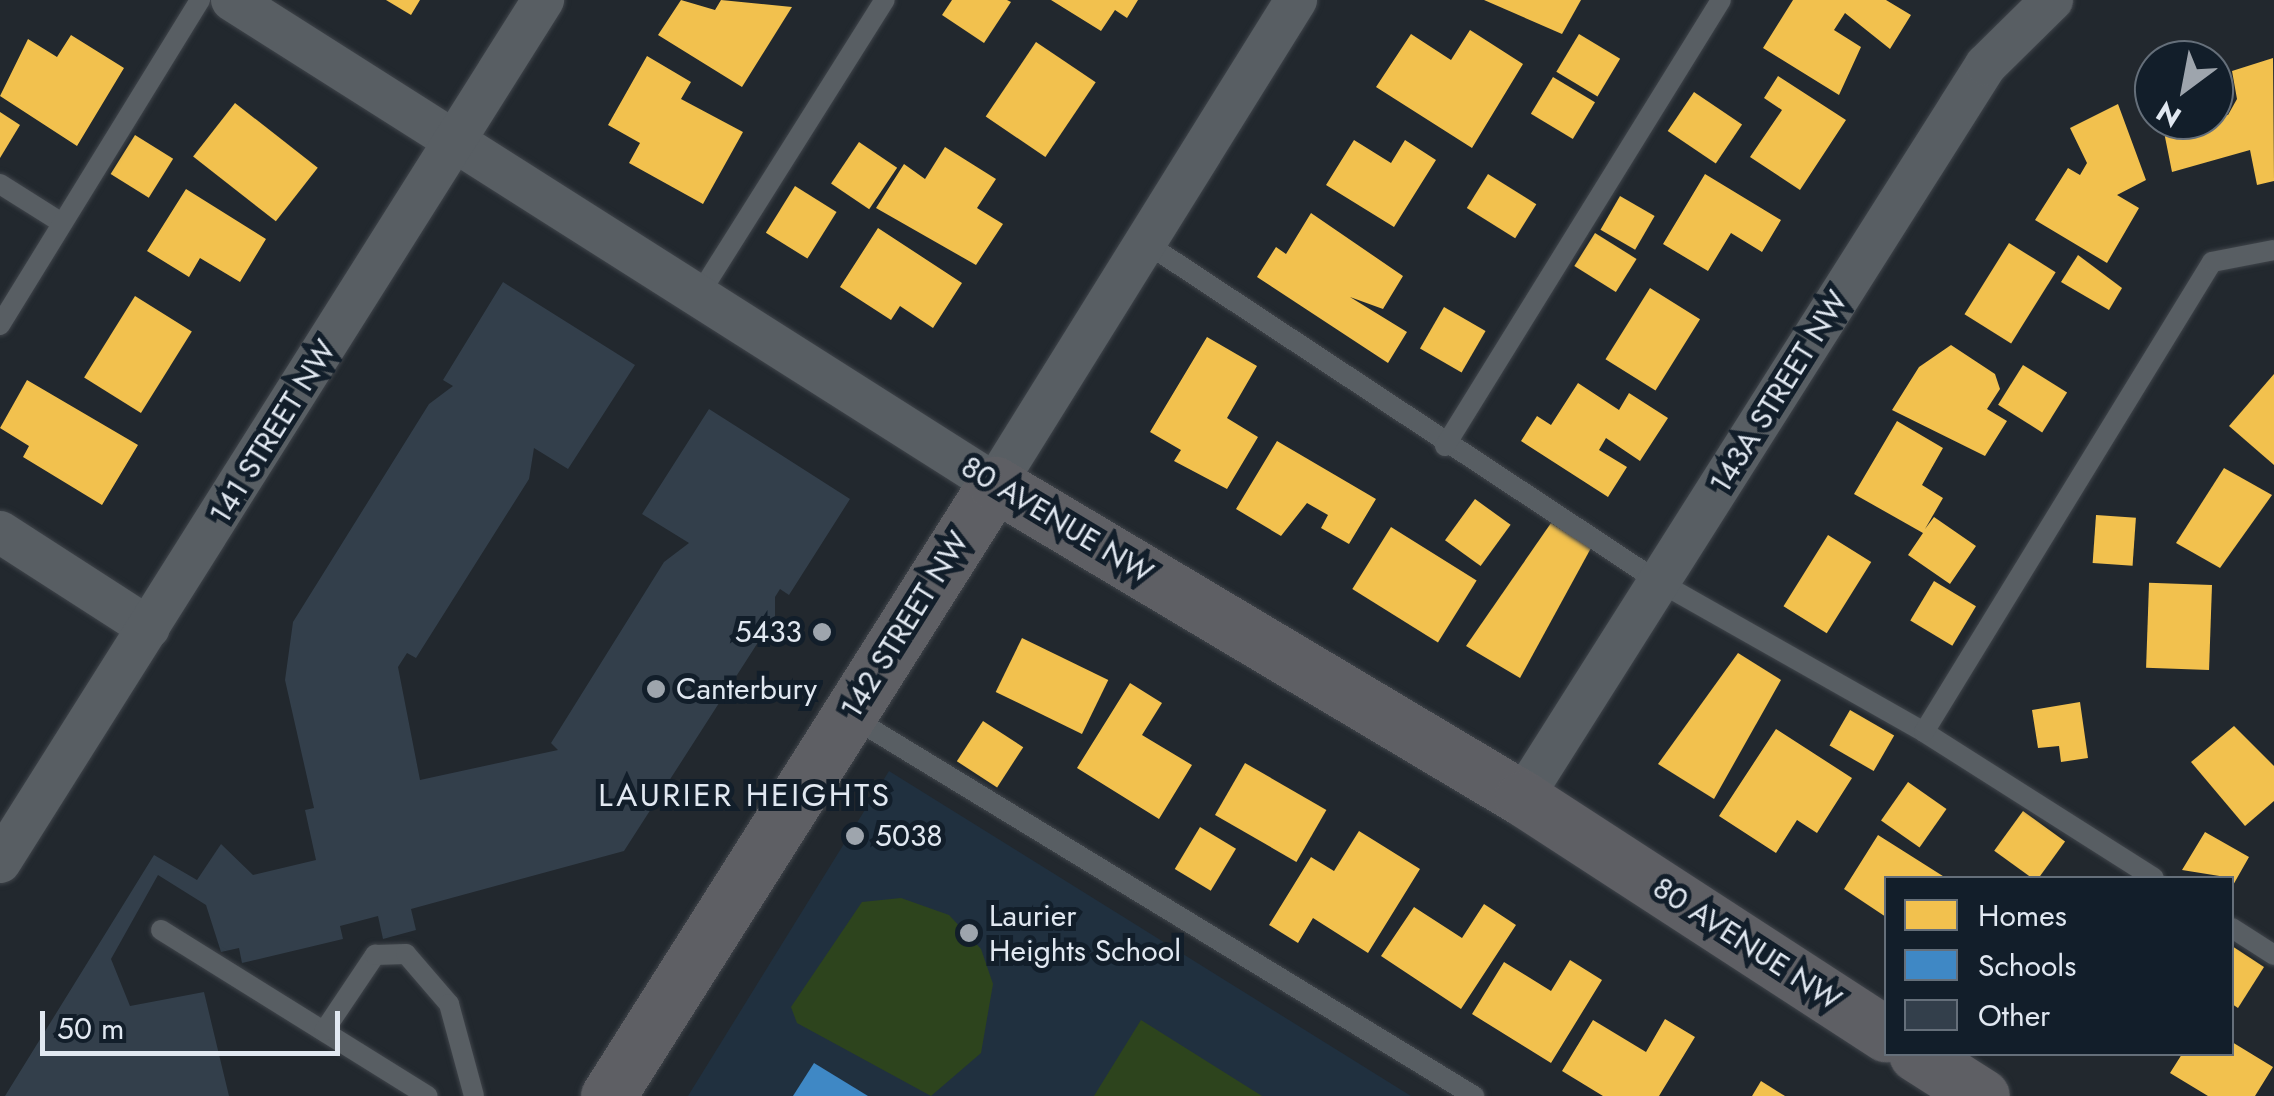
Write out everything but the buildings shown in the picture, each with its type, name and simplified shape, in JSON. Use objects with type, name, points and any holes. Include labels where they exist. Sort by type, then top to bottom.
[{"type":"street","name":"80 AVENUE NW","points":[[232,0],[696,300],[995,484],[1522,798],[1884,1033]]},
{"type":"street","name":"141 STREET NW","points":[[0,862],[543,0]]},
{"type":"street","name":"142 STREET NW","points":[[608,1096],[1296,0]]},
{"type":"street","name":"143A STREET NW","points":[[1522,798],[1986,65],[2052,0]]},
{"type":"street","points":[[0,532],[149,628]]},
{"type":"street","points":[[1919,1056],[1982,1096]]},
{"type":"lane","points":[[0,325],[200,0]]},
{"type":"lane","points":[[696,300],[885,0]]},
{"type":"lane","points":[[1445,446],[1721,0]]},
{"type":"lane","points":[[0,184],[62,223]]},
{"type":"lane","points":[[1146,244],[1445,446],[1659,582],[1924,732],[2151,876]]},
{"type":"lane","points":[[1924,732],[2212,262],[2274,250]]},
{"type":"lane","points":[[848,715],[1474,1096]]},
{"type":"lane","points":[[2234,929],[2274,955]]},
{"type":"lane","points":[[161,930],[428,1096]]},
{"type":"lane","points":[[324,1031],[376,955],[406,954],[449,1004],[474,1096]]},
{"type":"shaded area","name":"Laurier Heights School","points":[[889,771],[1411,1096],[688,1096]]},
{"type":"green space","points":[[901,898],[949,915],[981,949],[993,984],[981,1053],[931,1096],[797,1023],[791,1007],[862,902]]},
{"type":"green space","points":[[1141,1020],[1262,1096],[1094,1096]]},
{"type":"place","name":"5433","points":[[822,632]]},
{"type":"place","name":"Canterbury","points":[[656,689]]},
{"type":"place","name":"5038","points":[[855,836]]},
{"type":"place","name":"Laurier Heights School","points":[[969,933]]},
{"type":"district","name":"LAURIER HEIGHTS","points":[[745,795]]}]
